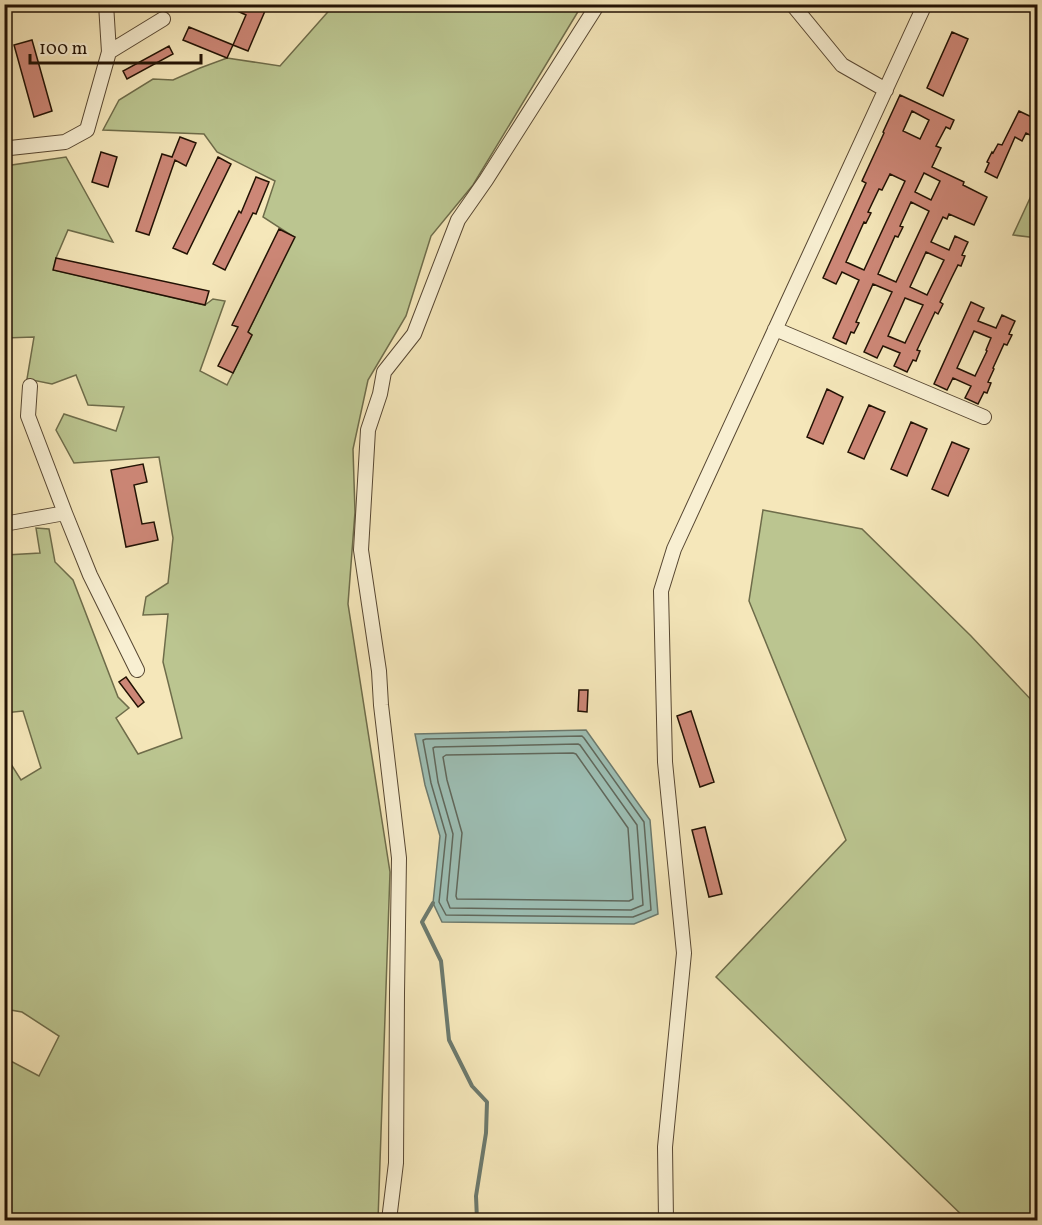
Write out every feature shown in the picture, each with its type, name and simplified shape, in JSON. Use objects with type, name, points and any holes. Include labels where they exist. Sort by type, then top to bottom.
[{"type":"street","points":[[4,150],[65,142],[87,130],[109,52],[106,4]]},
{"type":"street","points":[[389,1221],[396,1163],[399,858],[379,670],[361,550],[368,430],[380,394],[384,372],[414,334],[458,220],[598,4]]},
{"type":"street","points":[[792,4],[842,65],[886,90]]},
{"type":"street","points":[[666,1221],[665,1147],[684,953],[665,762],[661,591],[674,549],[925,4]]},
{"type":"street","points":[[109,52],[164,19]]},
{"type":"street","points":[[776,328],[984,417]]},
{"type":"street","points":[[30,386],[28,416],[64,513],[90,575],[137,670]]},
{"type":"street","points":[[4,524],[64,513]]},
{"type":"green space","points":[[334,5],[582,5],[473,185],[431,236],[406,316],[368,380],[353,449],[355,512],[348,604],[390,872],[378,1220],[5,1220],[5,1058],[39,1076],[59,1036],[22,1012],[5,1009],[4,753],[21,780],[41,768],[23,711],[4,713],[5,679],[11,665],[6,555],[40,553],[36,528],[49,529],[55,562],[73,580],[118,697],[129,708],[116,718],[138,754],[182,738],[163,662],[168,614],[143,615],[146,597],[168,583],[173,538],[159,457],[74,463],[56,430],[64,414],[116,431],[124,407],[88,405],[76,375],[52,384],[27,379],[34,337],[5,338],[5,166],[66,157],[113,242],[68,230],[56,258],[54,270],[205,305],[213,299],[225,301],[200,371],[227,385],[252,335],[248,332],[294,237],[263,217],[275,181],[217,152],[204,134],[103,130],[119,100],[153,79],[173,80],[227,58],[280,66]]},
{"type":"green space","points":[[1037,183],[1037,238],[1013,235]]},
{"type":"green space","points":[[763,510],[862,529],[971,636],[1037,706],[1038,1202],[1025,1220],[967,1220],[716,977],[846,840],[749,601]]},
{"type":"water","points":[[586,730],[650,820],[658,914],[634,924],[442,922],[433,903],[440,836],[425,785],[415,734]]},
{"type":"building","points":[[222,4],[268,4],[248,51],[233,45],[246,15]]},
{"type":"building","points":[[189,27],[233,45],[227,58],[183,40]]},
{"type":"building","points":[[952,32],[968,39],[943,96],[927,88]]},
{"type":"building","points":[[32,40],[52,111],[34,117],[14,45]]},
{"type":"building","points":[[169,46],[173,54],[127,79],[123,71]]},
{"type":"building","points":[[900,95],[954,120],[950,129],[946,127],[936,146],[941,148],[932,167],[964,182],[963,185],[987,197],[974,225],[949,214],[947,219],[943,217],[931,242],[949,250],[955,236],[968,242],[962,255],[965,256],[961,266],[958,265],[940,302],[943,304],[938,314],[935,312],[917,350],[920,351],[916,361],[913,360],[907,372],[894,366],[900,353],[883,346],[877,358],[864,352],[892,292],[873,284],[856,322],[859,323],[854,333],[851,332],[846,344],[833,338],[859,280],[842,272],[836,284],[823,278],[866,183],[862,181]],"holes":[[[912,111],[929,120],[920,139],[903,131]],[[924,173],[940,181],[931,200],[915,192]],[[890,174],[905,181],[864,270],[846,262],[864,222],[866,223],[871,213],[868,212],[879,189],[882,190]],[[911,202],[929,211],[896,282],[878,274],[895,236],[898,237],[903,227],[900,226]],[[926,252],[944,260],[927,295],[910,287]],[[905,298],[923,305],[905,343],[888,336]]]},
{"type":"building","points":[[1019,111],[1038,120],[1038,139],[1026,133],[1022,141],[1015,137],[997,178],[985,172],[989,163],[987,162],[998,144],[1002,145]]},
{"type":"building","points":[[180,137],[196,143],[186,166],[175,160],[149,235],[136,231],[162,154],[172,157]]},
{"type":"building","points":[[101,152],[117,157],[108,187],[92,182]]},
{"type":"building","points":[[218,157],[231,164],[187,254],[173,248]]},
{"type":"building","points":[[256,177],[269,182],[256,214],[253,213],[225,270],[213,264],[239,211],[241,213]]},
{"type":"building","points":[[279,229],[295,237],[248,332],[252,335],[233,373],[218,366],[238,327],[232,325]]},
{"type":"building","points":[[56,258],[209,291],[205,305],[53,270]]},
{"type":"building","points":[[971,302],[984,308],[978,321],[996,328],[1002,315],[1015,321],[1009,334],[1012,335],[1007,345],[1004,344],[993,368],[987,393],[984,392],[978,404],[965,398],[971,386],[953,378],[947,390],[934,384]],"holes":[[[974,331],[991,338],[975,376],[957,368]]]},
{"type":"building","points":[[827,389],[843,397],[823,444],[807,437]]},
{"type":"building","points":[[869,405],[885,412],[864,459],[848,452]]},
{"type":"building","points":[[911,422],[927,429],[907,476],[891,469]]},
{"type":"building","points":[[952,442],[969,449],[948,496],[932,489]]},
{"type":"building","points":[[143,464],[147,482],[134,485],[142,524],[154,522],[158,540],[126,547],[111,470]]},
{"type":"building","points":[[126,677],[144,702],[138,707],[119,682]]},
{"type":"building","points":[[579,690],[588,690],[587,712],[578,711]]},
{"type":"building","points":[[691,711],[714,782],[700,787],[677,716]]},
{"type":"building","points":[[705,827],[722,894],[709,897],[692,830]]},
{"type":"waterway","points":[[433,903],[422,922],[441,961],[449,1040],[472,1086],[487,1102],[486,1133],[476,1196],[477,1220]]}]
